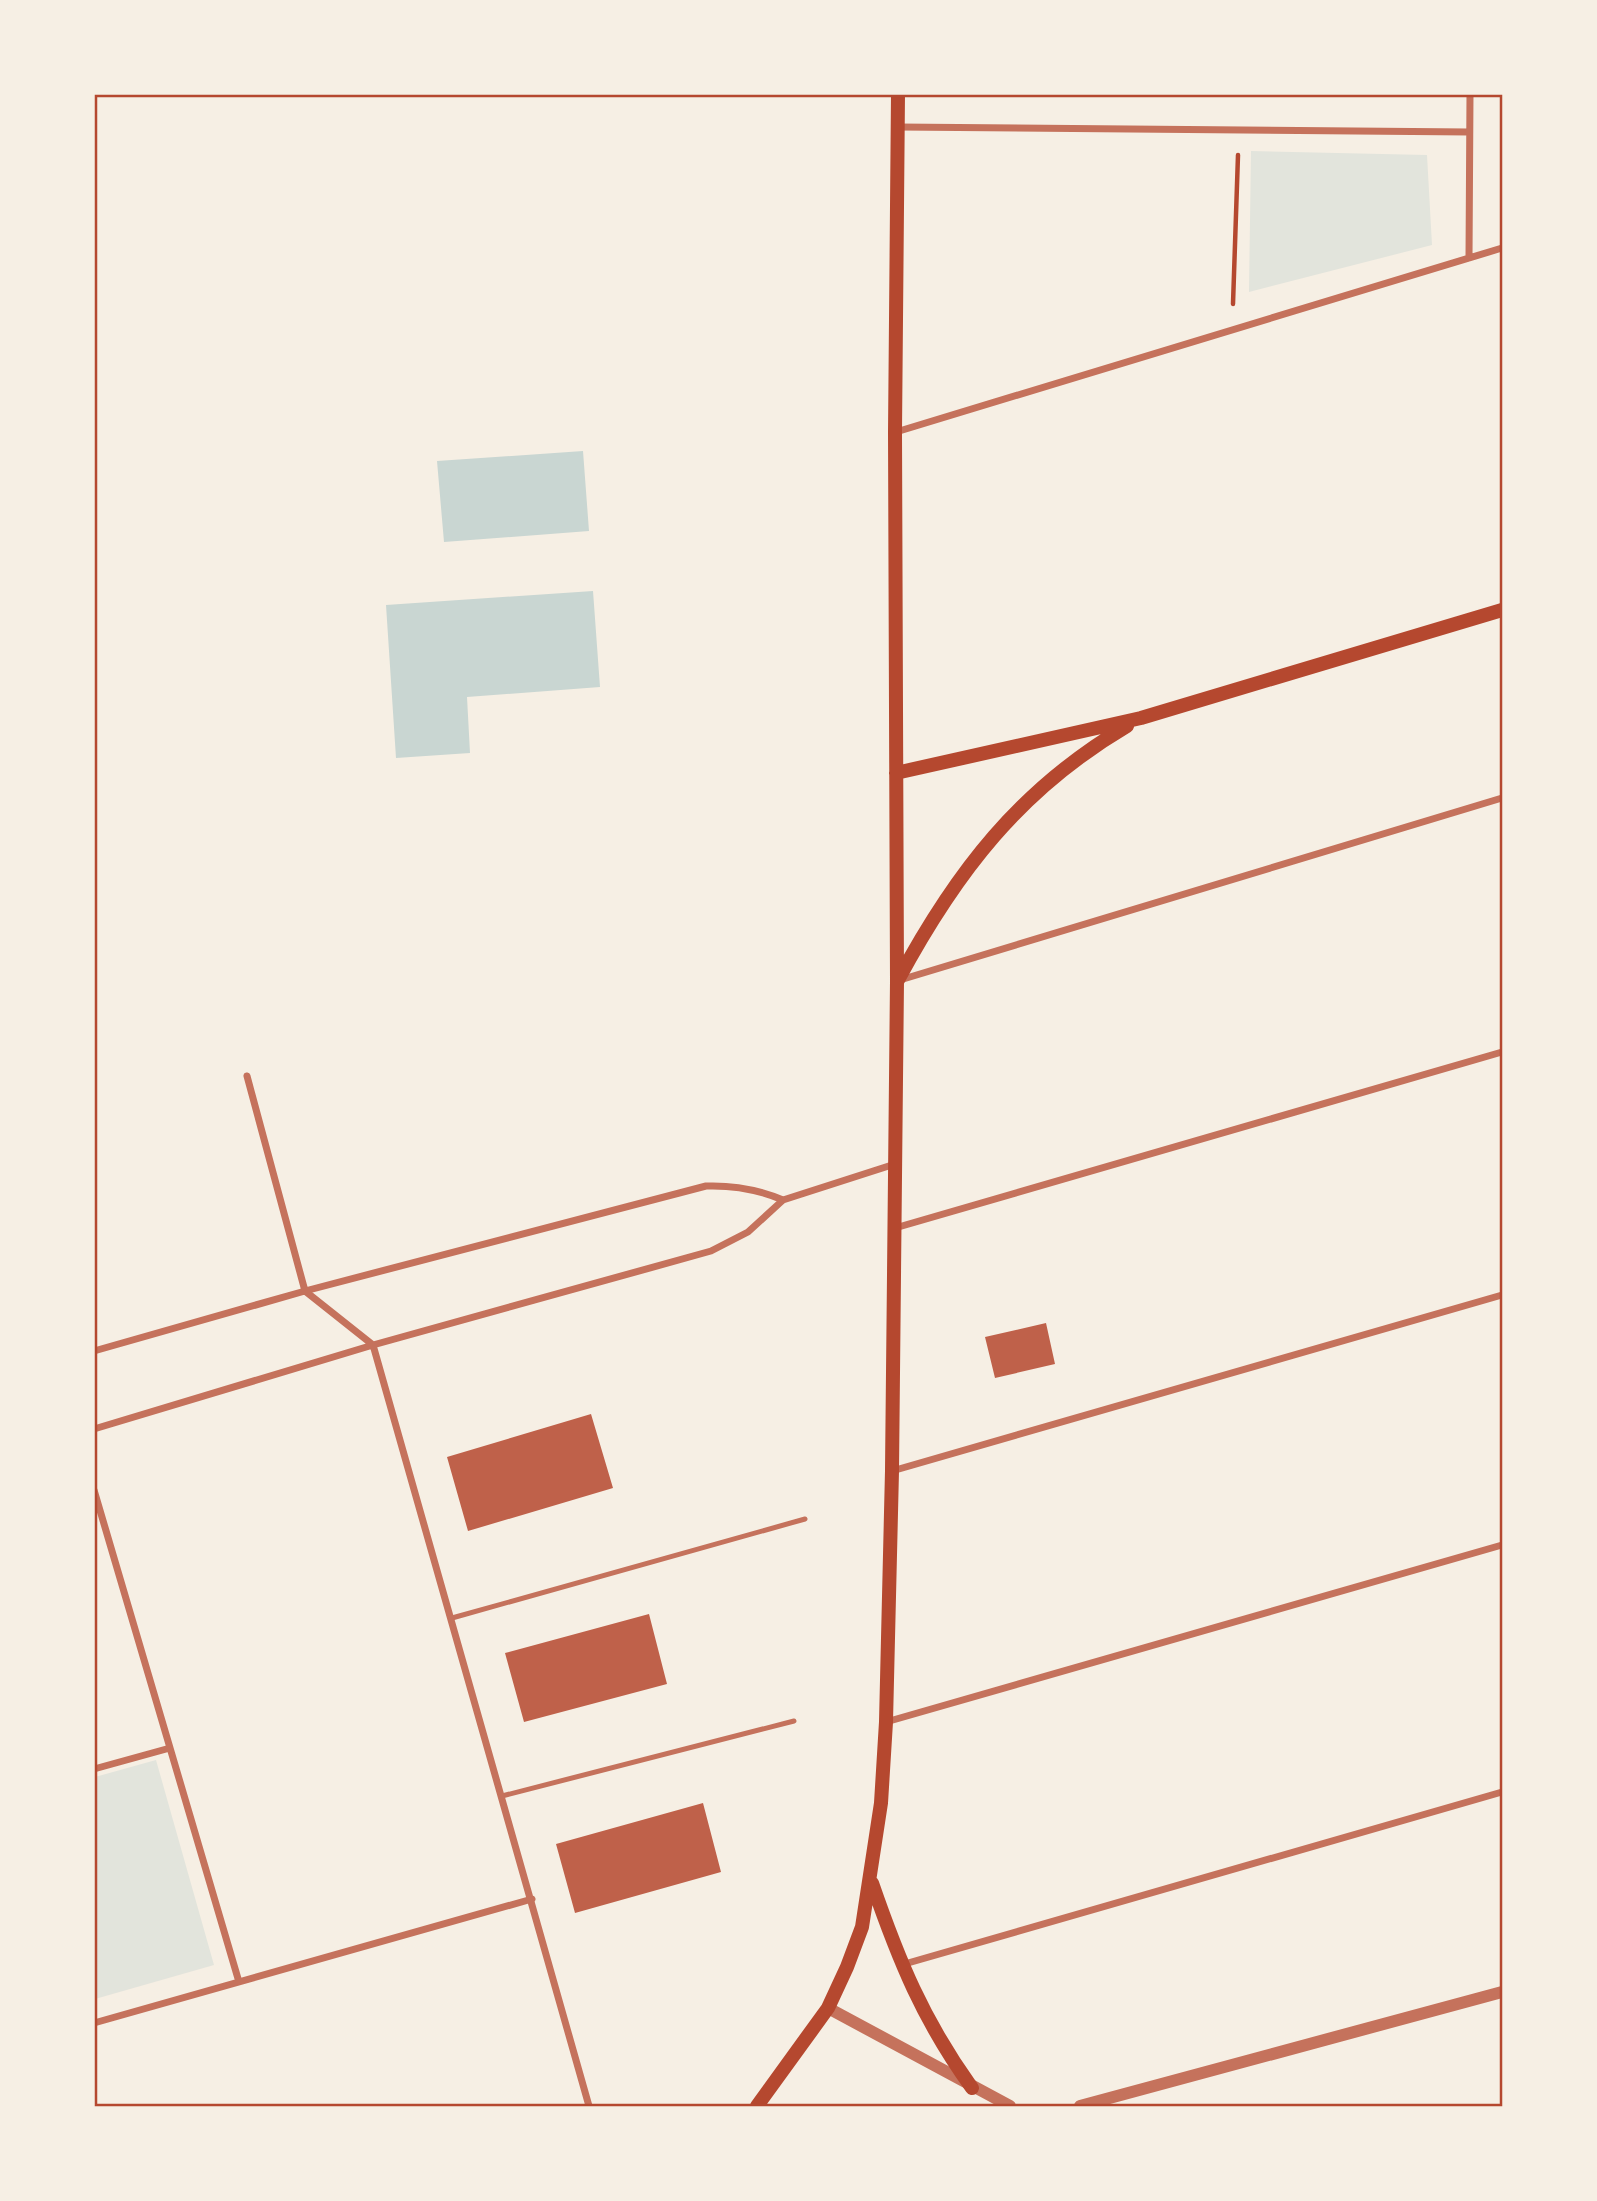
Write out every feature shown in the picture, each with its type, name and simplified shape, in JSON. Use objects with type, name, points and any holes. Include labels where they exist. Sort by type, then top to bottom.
[{"type":"main road","points":[[757,2106],[828,2008],[862,1927],[871,1882],[886,1722],[892,1471],[897,981],[895,432],[898,94]]},
{"type":"main road","points":[[896,773],[1141,718],[1503,610]]},
{"type":"main road","points":[[897,981],[942,901],[998,829],[1065,768],[1141,718]]},
{"type":"main road","points":[[871,1882],[901,1965],[930,2026],[972,2088]]},
{"type":"street","points":[[1469,258],[1470,94]]},
{"type":"street","points":[[898,127],[1469,132]]},
{"type":"street","points":[[895,432],[1503,248]]},
{"type":"street","points":[[897,981],[1503,798]]},
{"type":"street","points":[[894,1229],[1503,1052]]},
{"type":"street","points":[[247,1076],[305,1291],[373,1345],[533,1899],[589,2106]]},
{"type":"street","points":[[94,1429],[373,1345],[711,1251],[748,1232],[783,1200],[895,1164]]},
{"type":"street","points":[[94,1351],[305,1291],[706,1186],[732,1185],[758,1190],[783,1200]]},
{"type":"street","points":[[892,1471],[1503,1296]]},
{"type":"street","points":[[94,1490],[239,1982]]},
{"type":"street","points":[[886,1722],[1503,1545]]},
{"type":"street","points":[[94,1769],[170,1748]]},
{"type":"street","points":[[901,1965],[1503,1792]]},
{"type":"street","points":[[94,2023],[533,1899]]},
{"type":"street","points":[[1080,2106],[1503,1992]]},
{"type":"street","points":[[828,2008],[972,2088],[1010,2106]]},
{"type":"lane","points":[[452,1618],[805,1519]]},
{"type":"lane","points":[[502,1796],[794,1721]]},
{"type":"path","points":[[1233,330],[1239,130]]},
{"type":"shaded area","points":[[1251,151],[1427,155],[1432,245],[1249,292]]},
{"type":"shaded area","points":[[583,451],[589,531],[444,542],[437,461]]},
{"type":"shaded area","points":[[593,591],[600,687],[467,697],[470,753],[396,758],[386,605]]},
{"type":"shaded area","points":[[156,1760],[214,1965],[95,1999],[95,1777]]},
{"type":"building","points":[[1046,1323],[1055,1364],[995,1378],[985,1337]]},
{"type":"building","points":[[591,1414],[613,1488],[468,1531],[447,1457]]},
{"type":"building","points":[[649,1614],[667,1684],[524,1722],[505,1653]]},
{"type":"building","points":[[703,1803],[721,1872],[575,1913],[556,1844]]}]
